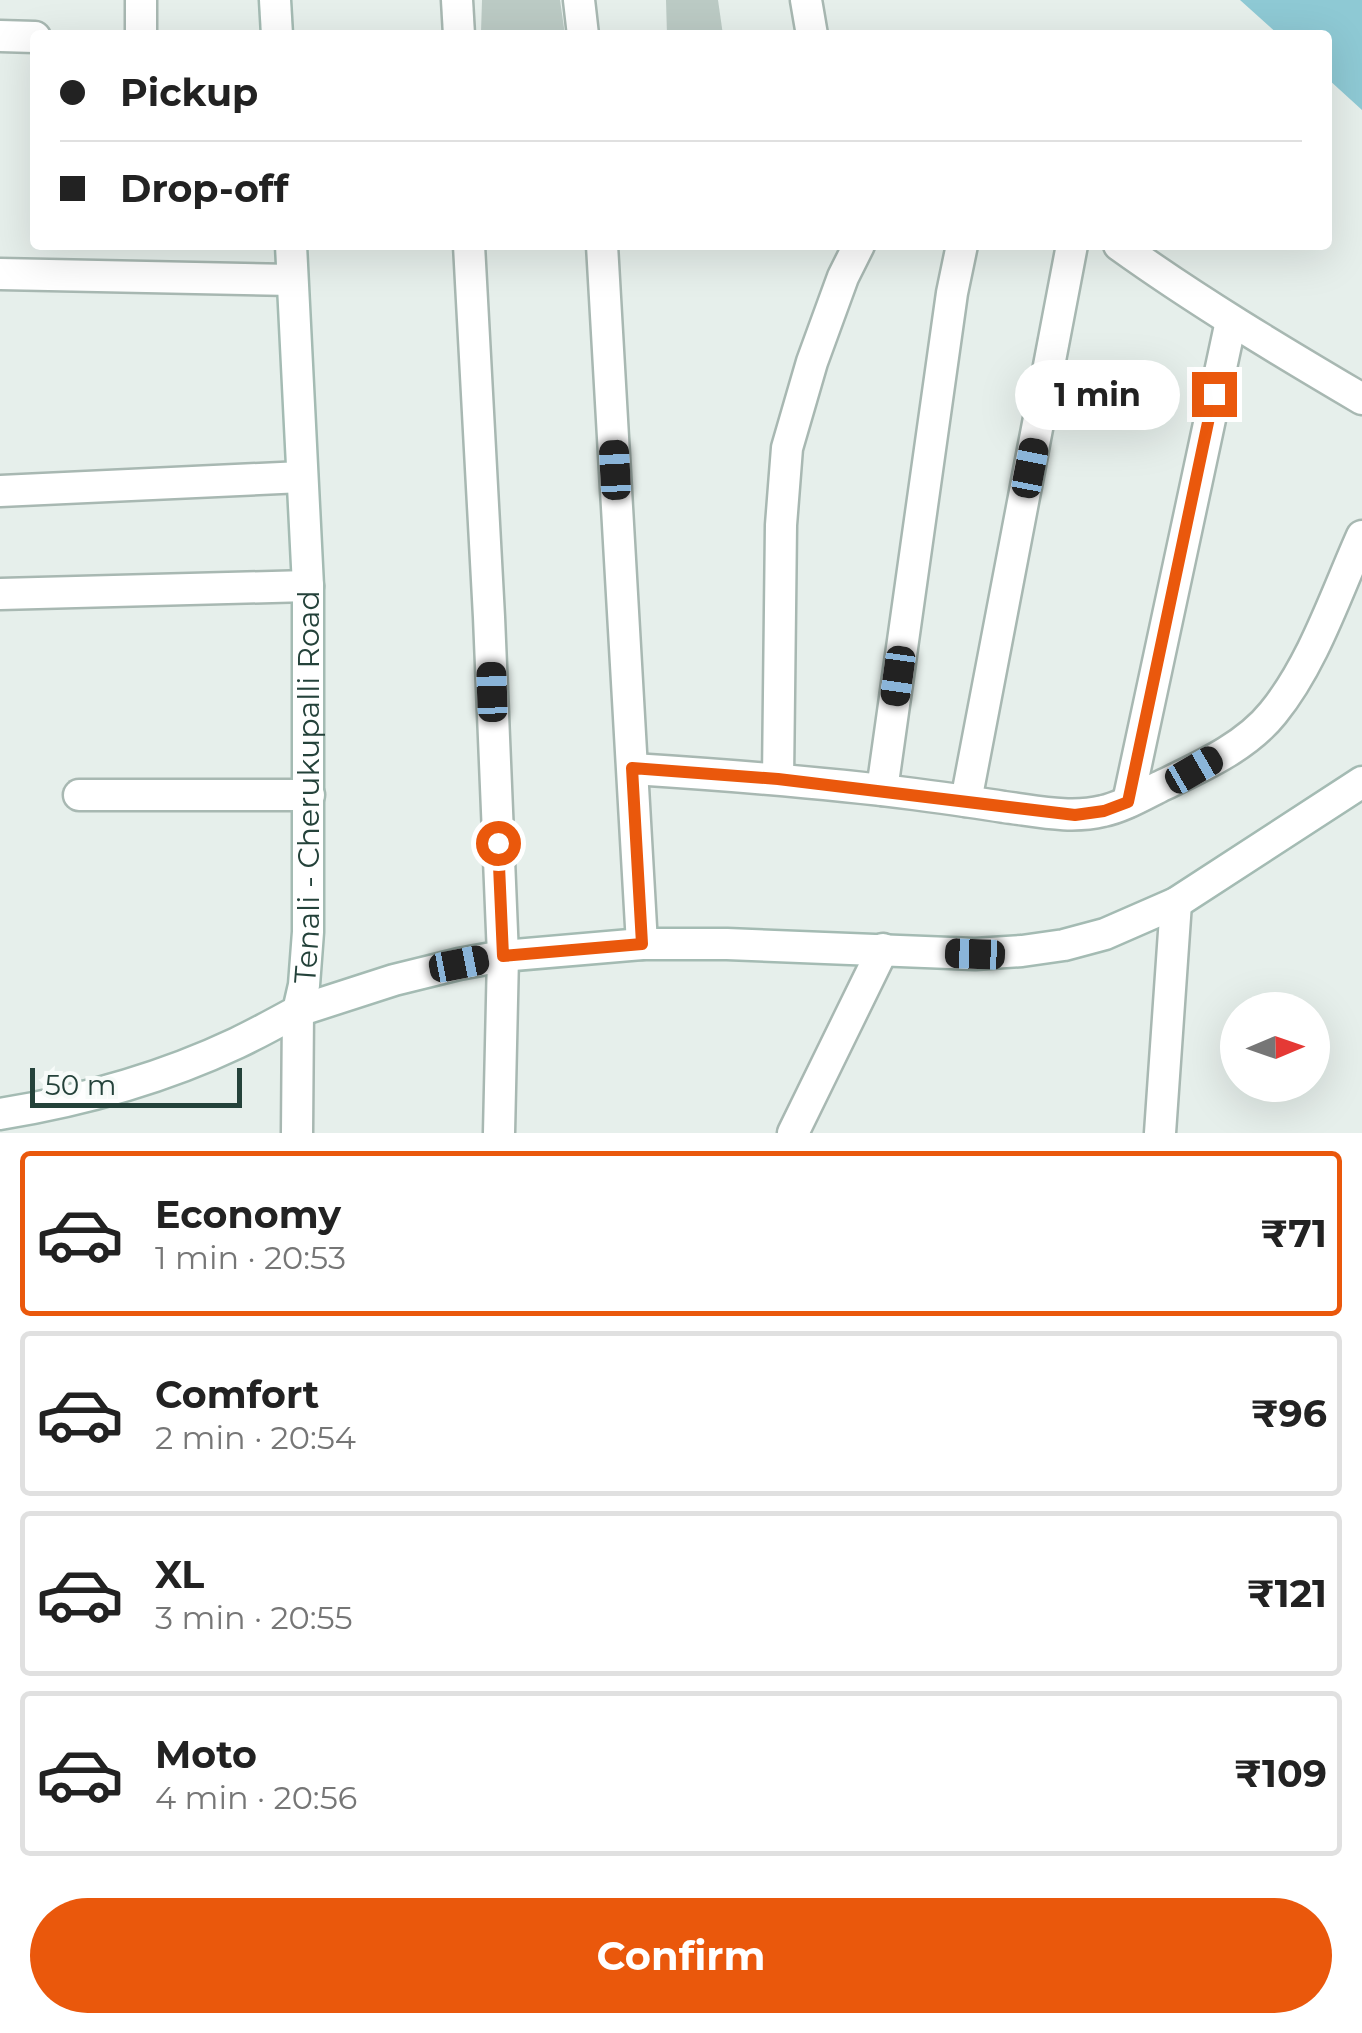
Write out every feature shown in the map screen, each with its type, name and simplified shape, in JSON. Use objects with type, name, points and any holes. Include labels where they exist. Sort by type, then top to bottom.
[{"type":"street","points":[[141,0],[141,30]]},
{"type":"street","points":[[275,0],[277,30]]},
{"type":"street","points":[[457,0],[458,30]]},
{"type":"street","points":[[579,0],[583,30]]},
{"type":"street","points":[[806,0],[811,30]]},
{"type":"street","points":[[0,36],[30,37]]},
{"type":"street","name":"Tenali - Cherukupalli Road","points":[[0,1114],[148,1077],[234,1044],[298,1011],[308,932],[308,586],[291,250]]},
{"type":"street","points":[[470,250],[503,956],[499,1133]]},
{"type":"street","points":[[602,250],[642,944]]},
{"type":"street","points":[[778,779],[781,525],[788,448],[812,362],[856,250]]},
{"type":"street","points":[[882,790],[961,250]]},
{"type":"street","points":[[966,801],[1071,250]]},
{"type":"street","points":[[1126,250],[1230,321],[1362,398]]},
{"type":"street","points":[[0,274],[292,280]]},
{"type":"street","points":[[1128,802],[1230,321]]},
{"type":"street","points":[[0,491],[302,477]]},
{"type":"street","points":[[632,768],[882,790],[1075,815],[1104,811],[1194,770],[1245,740],[1271,716],[1312,648],[1362,536]]},
{"type":"street","points":[[0,594],[308,586]]},
{"type":"street","points":[[297,1133],[298,1011],[394,980],[503,956],[642,944],[975,954],[1064,945],[1105,934],[1176,903],[1362,782]]},
{"type":"street","points":[[79,795],[309,795]]},
{"type":"street","points":[[1160,1133],[1176,903]]},
{"type":"street","points":[[793,1133],[883,950]]},
{"type":"water","points":[[1240,0],[1362,0],[1362,110],[1332,83],[1332,30],[1273,30]]},
{"type":"building","points":[[482,0],[560,0],[564,30],[481,30]]},
{"type":"building","points":[[666,0],[718,0],[722,30],[667,30]]},
{"type":"route","points":[[498,843],[503,956],[642,944],[632,768],[882,790],[1075,815],[1104,811],[1128,802],[1214,394]]}]
